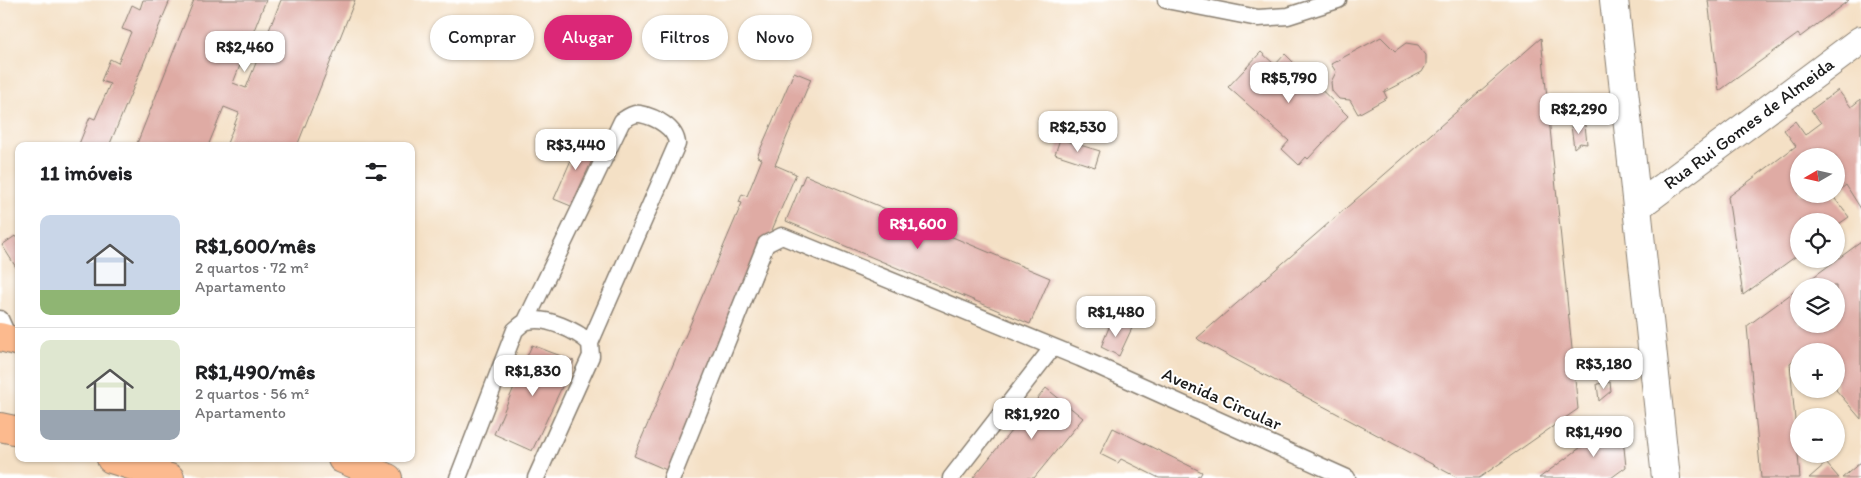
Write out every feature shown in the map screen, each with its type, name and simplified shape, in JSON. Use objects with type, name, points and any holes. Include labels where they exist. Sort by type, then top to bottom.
[{"type":"highway","points":[[0,427],[15,430]]},
{"type":"highway","points":[[120,462],[170,478]]},
{"type":"highway","points":[[349,462],[388,478]]},
{"type":"street","points":[[1614,0],[1666,478]]},
{"type":"street","name":"Rua Rui Gomes de Almeida","points":[[1637,207],[1861,40]]},
{"type":"lane","points":[[1166,0],[1258,18],[1288,16],[1338,0]]},
{"type":"lane","points":[[458,478],[515,330],[526,321],[622,121],[630,115],[640,114],[671,128],[676,136],[677,144],[590,343],[591,356],[536,478]]},
{"type":"lane","name":"Avenida Circular","points":[[672,478],[766,244],[782,236],[1080,358],[1347,478]]},
{"type":"lane","points":[[526,321],[540,319],[582,335],[590,343]]},
{"type":"lane","points":[[951,478],[1053,347]]},
{"type":"building","points":[[143,0],[170,0],[111,142],[80,142],[90,117],[95,119],[110,84],[101,81],[110,59],[118,63],[131,32],[122,29],[132,5],[140,9]]},
{"type":"building","points":[[194,0],[266,0],[233,83],[246,88],[281,0],[355,0],[299,142],[228,142],[239,113],[224,107],[210,142],[138,142]]},
{"type":"building","points":[[1708,0],[1849,0],[1800,37],[1798,34],[1719,91]]},
{"type":"building","points":[[1381,37],[1395,51],[1406,43],[1418,45],[1426,55],[1426,65],[1422,72],[1384,92],[1387,98],[1358,114],[1350,100],[1339,99],[1332,91],[1331,82],[1336,72],[1331,64]]},
{"type":"building","points":[[1541,38],[1578,409],[1479,478],[1458,478],[1197,338]]},
{"type":"building","points":[[1261,52],[1275,65],[1285,54],[1348,116],[1308,159],[1306,157],[1299,165],[1282,149],[1289,141],[1228,87]]},
{"type":"building","points":[[794,72],[811,79],[775,165],[796,174],[669,471],[634,456],[742,203],[739,202],[742,194],[747,196],[762,159],[757,157]]},
{"type":"building","points":[[1838,90],[1851,107],[1861,99],[1861,209],[1845,186],[1845,148],[1793,148],[1796,146],[1784,130],[1795,121],[1805,135],[1821,123],[1811,110]]},
{"type":"building","points":[[1585,125],[1587,144],[1580,143],[1574,148],[1571,126]]},
{"type":"building","points":[[581,137],[599,145],[571,206],[554,199]]},
{"type":"building","points":[[1060,139],[1100,151],[1095,167],[1055,154]]},
{"type":"building","points":[[1790,150],[1790,203],[1838,203],[1849,217],[1845,220],[1845,213],[1790,213],[1790,261],[1743,295],[1728,197]]},
{"type":"building","points":[[805,175],[1050,278],[1030,324],[786,221]]},
{"type":"building","points":[[15,236],[15,266],[2,245]]},
{"type":"building","points":[[1861,242],[1861,419],[1843,398],[1845,398],[1845,343],[1790,343],[1790,398],[1793,398],[1794,408],[1790,408],[1790,463],[1799,463],[1800,478],[1761,478],[1747,326],[1790,295],[1790,333],[1845,333],[1845,278],[1812,278],[1826,268],[1845,268],[1845,254]]},
{"type":"building","points":[[1112,320],[1132,328],[1119,356],[1101,347]]},
{"type":"building","points":[[532,345],[574,361],[532,451],[494,434]]},
{"type":"building","points":[[1610,382],[1611,391],[1599,401],[1597,384]]},
{"type":"building","points":[[1046,388],[1083,418],[1034,478],[973,478]]},
{"type":"building","points":[[1621,418],[1626,467],[1611,478],[1539,478],[1599,434],[1601,438],[1616,428],[1613,424]]},
{"type":"building","points":[[1113,428],[1202,472],[1200,476],[1198,475],[1197,478],[1159,478],[1121,459],[1118,463],[1100,454]]},
{"type":"building","points":[[1861,462],[1861,478],[1842,478]]},
{"type":"building","points":[[1826,463],[1839,478],[1809,478]]}]
